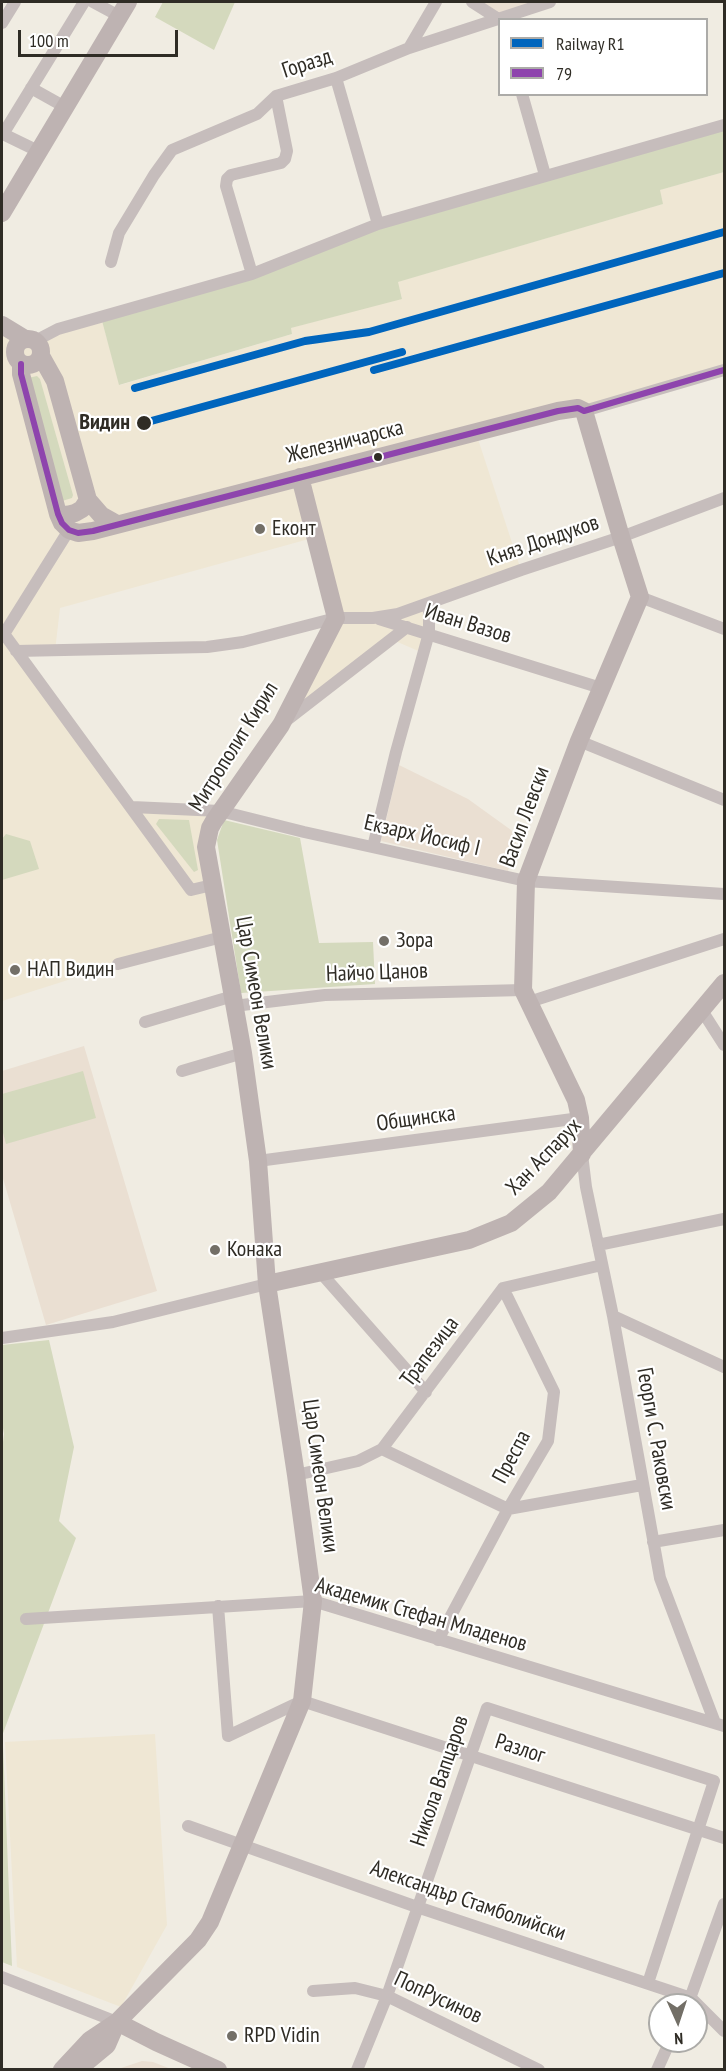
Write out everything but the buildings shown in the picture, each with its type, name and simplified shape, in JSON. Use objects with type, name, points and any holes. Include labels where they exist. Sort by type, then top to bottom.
[{"type":"street","points":[[2,23],[15,2]]},
{"type":"street","points":[[38,151],[3,134],[84,2]]},
{"type":"street","points":[[2,213],[124,9],[93,2]]},
{"type":"street","points":[[409,48],[436,2]]},
{"type":"street","points":[[472,2],[498,18]]},
{"type":"street","name":"Горазд","points":[[503,18],[550,2]]},
{"type":"street","name":"Горазд","points":[[111,262],[119,233],[172,150],[257,114],[276,96],[336,78],[409,48],[498,20]]},
{"type":"street","points":[[336,78],[378,224]]},
{"type":"street","points":[[31,88],[65,107]]},
{"type":"street","points":[[252,274],[226,186],[227,179],[231,175],[281,163],[285,159],[287,151],[276,96]]},
{"type":"street","points":[[523,96],[545,175]]},
{"type":"street","points":[[23,349],[58,329],[252,274],[378,224],[724,126]]},
{"type":"street","points":[[2,326],[55,381],[88,500],[101,515],[117,524]]},
{"type":"street","points":[[23,349],[21,374],[58,514],[62,523],[69,530],[2,632],[192,890],[212,885]]},
{"type":"street","name":"Железничарска","points":[[69,530],[78,533],[86,532],[558,411],[578,408],[585,411],[724,370]]},
{"type":"street","points":[[585,411],[640,597],[724,629]]},
{"type":"street","points":[[300,477],[336,618]]},
{"type":"street","name":"Княз Дондуков","points":[[16,651],[207,647],[243,642],[336,618],[373,618],[398,614],[621,537],[724,498]]},
{"type":"street","points":[[58,514],[75,513],[88,500]]},
{"type":"street","name":"Васил Левски","points":[[582,1154],[580,1118],[570,1085],[526,996],[526,881],[579,741],[640,597]]},
{"type":"street","points":[[373,847],[429,633],[429,604]]},
{"type":"street","name":"Митрополит Кирил","points":[[207,838],[220,811],[280,725],[336,618]]},
{"type":"street","name":"Княз Дондуков","points":[[373,618],[407,627]]},
{"type":"street","name":"Иван Вазов","points":[[280,725],[407,627],[601,688]]},
{"type":"street","points":[[579,741],[724,800]]},
{"type":"street","name":"Екзарх Йосиф I","points":[[132,807],[220,811],[526,881],[724,894]]},
{"type":"street","name":"Цар Симеон Велики","points":[[62,2070],[90,2040],[117,2022],[198,1940],[210,1922],[302,1701],[313,1601],[267,1284],[258,1161],[243,1053],[212,885],[206,847],[207,838]]},
{"type":"street","points":[[118,964],[222,937]]},
{"type":"street","name":"Найчо Цанов","points":[[145,1022],[233,1001],[325,995],[526,996],[724,939]]},
{"type":"street","name":"Хан Аспарух","points":[[267,1284],[469,1240],[511,1222],[531,1209],[582,1154],[724,983]]},
{"type":"street","points":[[701,1009],[724,1045]]},
{"type":"street","points":[[182,1071],[243,1053]]},
{"type":"street","name":"Общинска","points":[[258,1161],[580,1118]]},
{"type":"street","name":"Георги С. Раковски","points":[[582,1154],[586,1187],[613,1316],[660,1578],[720,1724]]},
{"type":"street","points":[[598,1245],[724,1219]]},
{"type":"street","points":[[503,1288],[602,1265]]},
{"type":"street","points":[[321,1273],[426,1392]]},
{"type":"street","points":[[2,1338],[113,1322],[267,1284]]},
{"type":"street","name":"Трапезица","points":[[296,1475],[358,1461],[382,1449],[503,1288]]},
{"type":"street","name":"Преспа","points":[[438,1640],[508,1509],[548,1441],[554,1392],[503,1288]]},
{"type":"street","points":[[613,1316],[724,1367]]},
{"type":"street","points":[[382,1449],[508,1509],[642,1485]]},
{"type":"street","points":[[653,1542],[724,1530]]},
{"type":"street","name":"Академик Стефан Младенов","points":[[26,1619],[313,1601],[720,1724]]},
{"type":"street","points":[[218,1606],[228,1736],[302,1701]]},
{"type":"street","name":"Разлог","points":[[302,1701],[724,1838]]},
{"type":"street","name":"Никола Вапцаров","points":[[357,2070],[387,1996],[487,1708],[714,1781],[698,1829]]},
{"type":"street","name":"Александър Стамболийски","points":[[188,1826],[417,1907],[648,1983],[670,1993]]},
{"type":"street","points":[[648,1983],[698,1829]]},
{"type":"street","points":[[693,1993],[724,1904]]},
{"type":"street","points":[[2,1977],[117,2022],[218,2070]]},
{"type":"street","name":"ПопРусинов","points":[[314,1991],[355,1988],[387,1996],[539,2070]]},
{"type":"street","name":"Александър Стамболийски","points":[[708,2017],[724,2031]]},
{"type":"street","name":"Цар Симеон Велики","points":[[77,2070],[107,2045],[117,2022]]},
{"type":"street","points":[[657,2070],[665,2053]]},
{"type":"shaded area","points":[[472,2],[550,2],[499,18]]},
{"type":"shaded area","points":[[724,172],[724,370],[476,433],[521,570],[429,604],[423,653],[393,640],[281,725],[336,618],[316,537],[60,608],[55,651],[17,651],[132,807],[220,811],[210,828],[222,937],[118,964],[2,1001],[2,325],[25,339],[101,317],[120,385],[292,334],[290,328],[402,298],[397,282],[662,204],[659,190]]},
{"type":"shaded area","points":[[399,765],[468,799],[511,830],[517,838],[508,871],[381,841]]},
{"type":"shaded area","points":[[84,1046],[157,1291],[46,1325],[2,1175],[2,1071]]},
{"type":"shaded area","points":[[155,1734],[167,1925],[121,2007],[17,1967],[5,1742]]},
{"type":"shaded area","points":[[142,2061],[153,2062],[171,2069],[118,2069]]},
{"type":"green space","points":[[163,2],[235,2],[214,50],[155,17]]},
{"type":"green space","points":[[724,125],[724,172],[660,190],[663,204],[398,282],[402,299],[291,328],[292,334],[119,385],[101,317],[252,274],[378,224]]},
{"type":"green space","points":[[37,376],[40,379],[73,495],[72,498],[62,501],[28,378]]},
{"type":"green space","points":[[159,819],[189,820],[198,870],[194,872],[156,824]]},
{"type":"green space","points":[[224,820],[300,838],[319,943],[373,942],[375,984],[241,993],[217,840]]},
{"type":"green space","points":[[6,834],[30,841],[39,869],[2,880],[2,839]]},
{"type":"green space","points":[[83,1071],[96,1118],[6,1144],[2,1129],[2,1094]]},
{"type":"green space","points":[[49,1340],[74,1447],[59,1521],[76,1538],[2,1736],[2,1450],[4,1434],[2,1345]]},
{"type":"green space","points":[[3,1745],[12,1966],[2,1962]]},
{"type":"rail line","name":"R1","points":[[135,388],[305,341],[369,332],[724,232]]},
{"type":"rail line","name":"R1","points":[[374,370],[724,273]]},
{"type":"rail line","name":"R1","points":[[144,423],[402,352]]},
{"type":"transit line","name":"79","points":[[21,364],[21,374],[58,514],[62,523],[69,530],[78,533],[558,411],[578,408],[584,411],[724,370]]},
{"type":"place","name":"Видин","points":[[144,423]]},
{"type":"place","name":"Еконт","points":[[260,529]]},
{"type":"place","name":"Зора","points":[[384,941]]},
{"type":"place","name":"НАП Видин","points":[[15,970]]},
{"type":"place","name":"Конака","points":[[215,1250]]},
{"type":"place","name":"RPD Vidin","points":[[232,2036]]}]
